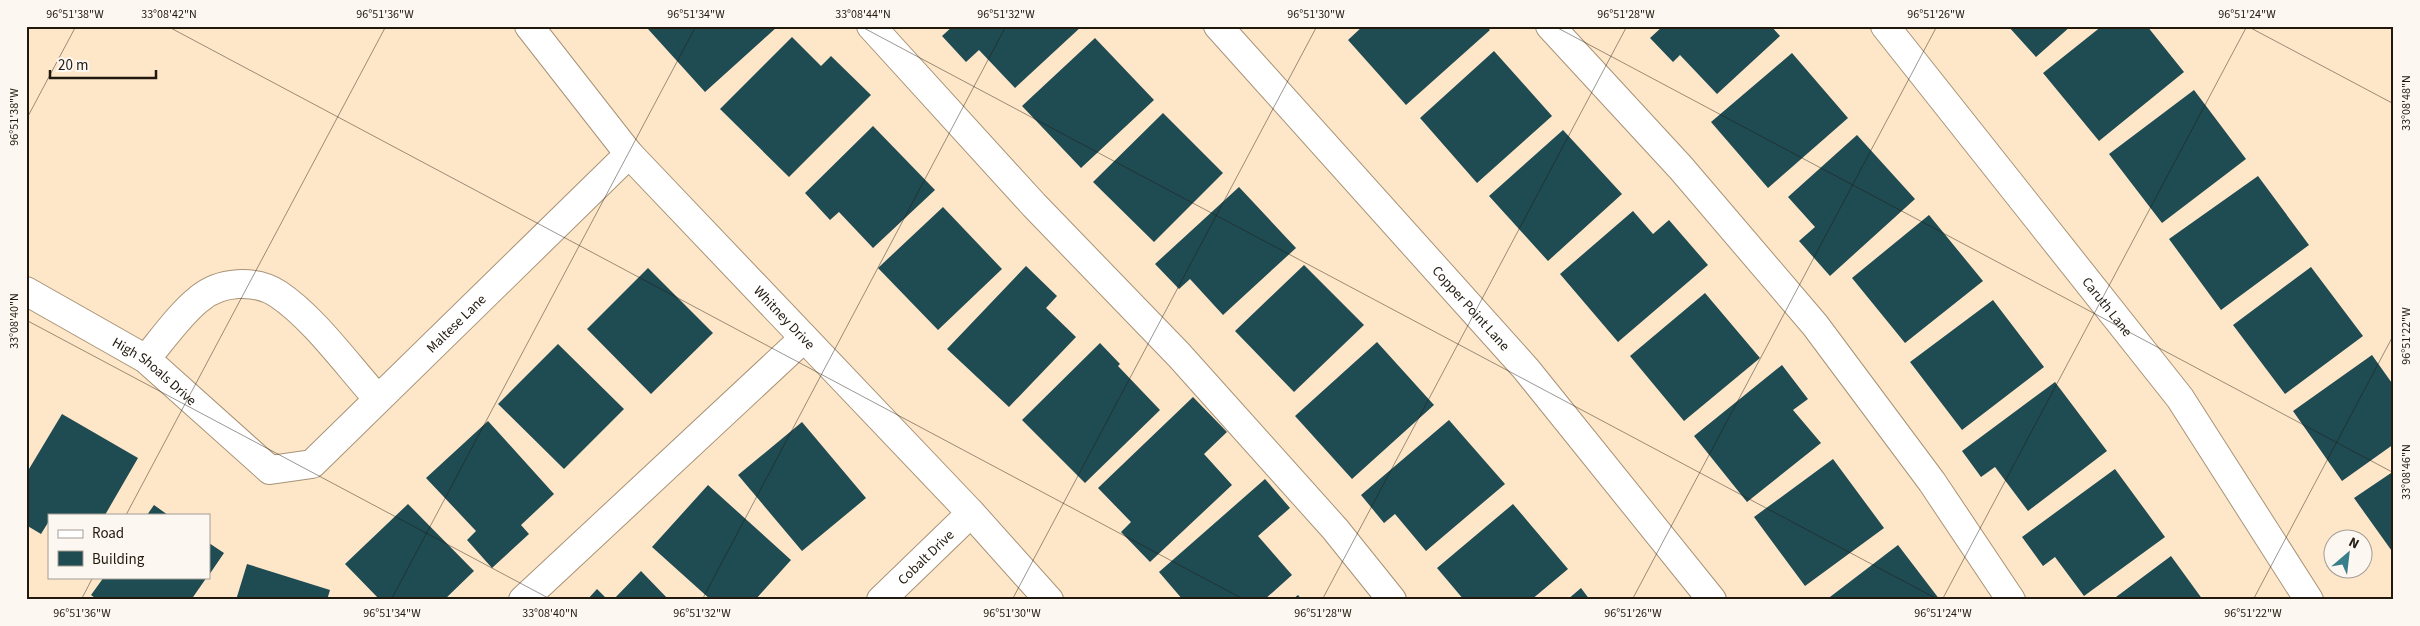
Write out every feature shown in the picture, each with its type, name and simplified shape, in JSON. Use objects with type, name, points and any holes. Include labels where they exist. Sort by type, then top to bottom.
[{"type":"street","name":"Whitney Drive","points":[[529,26],[629,154],[971,513],[1049,600]]},
{"type":"street","points":[[871,26],[1034,206],[1179,355],[1335,529],[1392,600]]},
{"type":"street","points":[[1550,26],[1681,168],[1815,325],[1932,482],[2011,600]]},
{"type":"street","name":"Caruth Lane","points":[[1885,26],[2180,398],[2308,600]]},
{"type":"street","name":"Copper Point Lane","points":[[1232,31],[1526,370],[1712,600]]},
{"type":"street","name":"Maltese Lane","points":[[270,470],[312,464],[629,154]]},
{"type":"street","points":[[146,359],[199,298],[225,285],[250,284],[276,293],[302,314],[378,399]]},
{"type":"street","name":"High Shoals Drive","points":[[26,291],[146,359],[270,470]]},
{"type":"street","points":[[523,600],[804,338]]},
{"type":"street","name":"Cobalt Drive","points":[[881,600],[971,513]]},
{"type":"building","points":[[651,26],[777,27],[705,92],[648,29]]},
{"type":"building","points":[[953,26],[1082,26],[1015,88],[979,50],[966,62],[942,36]]},
{"type":"building","points":[[1363,26],[1486,26],[1490,30],[1406,105],[1348,40]]},
{"type":"building","points":[[1663,26],[1771,26],[1780,36],[1717,94],[1680,55],[1673,62],[1650,38]]},
{"type":"building","points":[[2008,26],[2071,26],[2036,57]]},
{"type":"building","points":[[2102,26],[2147,26],[2184,72],[2099,141],[2043,73]]},
{"type":"building","points":[[792,37],[821,66],[831,56],[871,95],[789,177],[720,109]]},
{"type":"building","points":[[1095,38],[1154,100],[1081,168],[1022,106]]},
{"type":"building","points":[[1494,51],[1552,116],[1477,183],[1420,118]]},
{"type":"building","points":[[1792,53],[1848,118],[1768,188],[1711,122]]},
{"type":"building","points":[[2194,90],[2246,159],[2162,223],[2109,154]]},
{"type":"building","points":[[1163,113],[1223,173],[1154,242],[1093,182]]},
{"type":"building","points":[[873,126],[935,190],[873,248],[839,212],[830,220],[805,193]]},
{"type":"building","points":[[1563,130],[1622,194],[1548,261],[1489,196]]},
{"type":"building","points":[[1857,135],[1915,199],[1830,276],[1799,241],[1815,227],[1788,197]]},
{"type":"building","points":[[2258,176],[2309,245],[2221,310],[2169,239]]},
{"type":"building","points":[[1239,187],[1296,248],[1223,315],[1190,279],[1179,289],[1155,264]]},
{"type":"building","points":[[943,207],[1002,269],[938,330],[878,268]]},
{"type":"building","points":[[1633,211],[1653,234],[1669,220],[1708,265],[1618,342],[1560,274]]},
{"type":"building","points":[[1929,215],[1983,281],[1905,343],[1852,278]]},
{"type":"building","points":[[1304,265],[1364,325],[1294,392],[1235,331]]},
{"type":"building","points":[[1026,266],[1057,296],[1046,308],[1076,337],[1009,407],[947,349]]},
{"type":"building","points":[[2311,267],[2363,336],[2285,394],[2233,325]]},
{"type":"building","points":[[648,268],[713,333],[651,394],[587,329]]},
{"type":"building","points":[[1705,293],[1760,358],[1684,421],[1630,356]]},
{"type":"building","points":[[1993,300],[2044,367],[1962,430],[1910,362]]},
{"type":"building","points":[[1377,342],[1434,405],[1352,479],[1295,416]]},
{"type":"building","points":[[1100,343],[1120,364],[1118,366],[1160,410],[1085,483],[1022,420]]},
{"type":"building","points":[[558,344],[624,409],[564,469],[498,404]]},
{"type":"building","points":[[2372,355],[2394,386],[2394,444],[2342,481],[2293,411]]},
{"type":"building","points":[[1782,365],[1808,399],[1793,410],[1821,443],[1747,502],[1694,436]]},
{"type":"building","points":[[2055,382],[2107,451],[2028,511],[1995,467],[1981,477],[1962,451]]},
{"type":"building","points":[[1193,397],[1227,432],[1204,454],[1232,485],[1150,562],[1121,532],[1131,522],[1098,488]]},
{"type":"building","points":[[62,414],[138,458],[106,514],[48,514],[48,523],[41,534],[26,525],[26,474]]},
{"type":"building","points":[[1449,420],[1505,484],[1426,551],[1395,514],[1384,523],[1361,495]]},
{"type":"building","points":[[488,421],[554,494],[521,525],[529,534],[492,568],[467,540],[476,531],[426,478]]},
{"type":"building","points":[[802,422],[866,498],[802,551],[738,475]]},
{"type":"building","points":[[1833,459],[1884,528],[1805,586],[1754,517]]},
{"type":"building","points":[[2115,469],[2165,537],[2084,596],[2055,557],[2043,566],[2022,537]]},
{"type":"building","points":[[2394,471],[2394,554],[2354,498]]},
{"type":"building","points":[[1265,479],[1290,508],[1258,536],[1292,575],[1264,600],[1183,600],[1159,572]]},
{"type":"building","points":[[708,485],[791,560],[755,600],[711,600],[652,547]]},
{"type":"building","points":[[408,504],[474,571],[444,600],[380,600],[345,564]]},
{"type":"building","points":[[1513,504],[1568,569],[1531,600],[1464,600],[1437,568]]},
{"type":"building","points":[[154,505],[167,514],[148,514]]},
{"type":"building","points":[[210,544],[224,553],[210,574]]},
{"type":"building","points":[[1898,545],[1940,600],[1826,600]]},
{"type":"building","points":[[2171,556],[2203,600],[2112,600]]},
{"type":"building","points":[[247,564],[330,590],[327,600],[236,600]]},
{"type":"building","points":[[641,571],[669,600],[613,600]]},
{"type":"building","points":[[103,578],[206,578],[191,600],[98,600],[91,595]]},
{"type":"building","points":[[1581,588],[1590,600],[1567,600]]},
{"type":"building","points":[[597,589],[608,600],[587,600]]},
{"type":"building","points":[[1298,595],[1302,600],[1292,600]]}]
